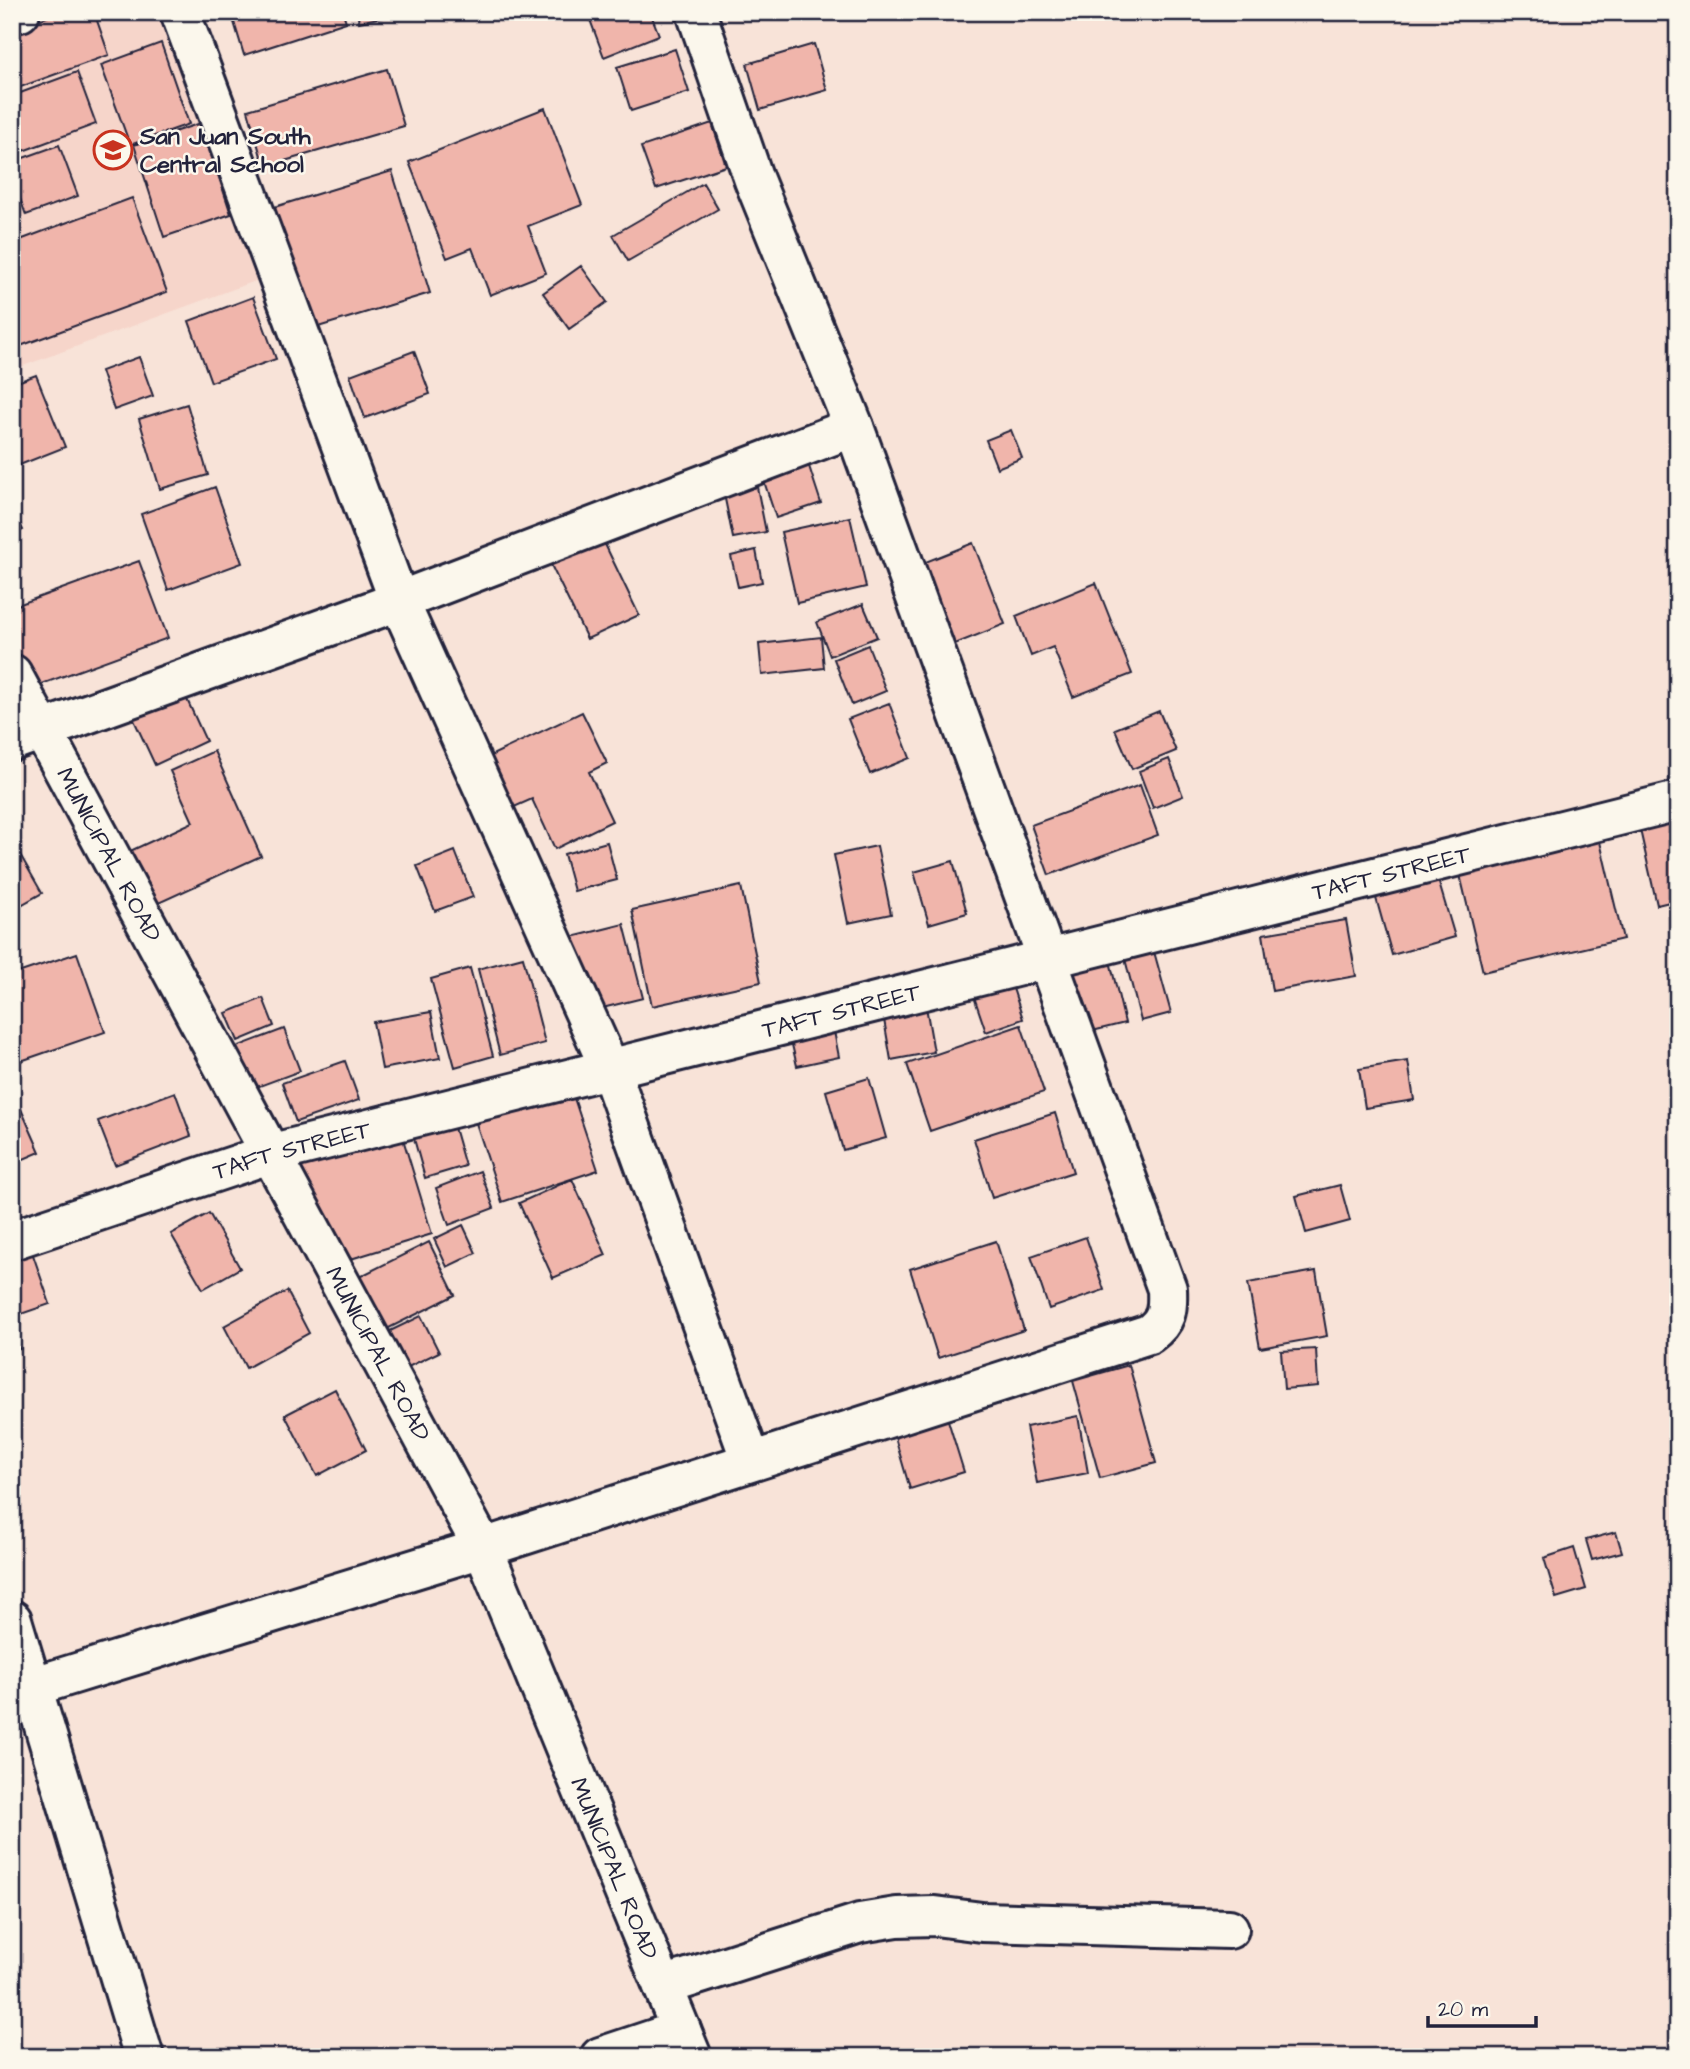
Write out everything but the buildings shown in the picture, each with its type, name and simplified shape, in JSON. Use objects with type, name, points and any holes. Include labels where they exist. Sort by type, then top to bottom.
[{"type":"street","points":[[12,14],[20,12]]},
{"type":"street","points":[[180,12],[399,601],[610,1069],[751,1461]]},
{"type":"street","points":[[22,1690],[483,1548],[1149,1334],[1161,1325],[1166,1316],[1167,1289],[1045,960],[854,426],[754,180],[696,12]]},
{"type":"street","points":[[26,736],[399,601],[854,426]]},
{"type":"street","name":"MUNICIPAL ROAD","points":[[12,674],[26,736],[270,1154],[483,1548],[686,2044]]},
{"type":"street","name":"TAFT STREET","points":[[12,1241],[270,1154],[1678,801]]},
{"type":"street","points":[[12,1620],[22,1690],[144,2057]]},
{"type":"street","points":[[663,1986],[860,1923],[897,1917],[935,1916],[982,1922],[1229,1929]]},
{"type":"street","points":[[600,2057],[686,2044]]},
{"type":"shaded area","name":"San Juan South Central School","points":[[44,12],[164,12],[261,279],[12,370],[12,22]]},
{"type":"place","name":"San Juan South Central School","points":[[113,150]]}]
